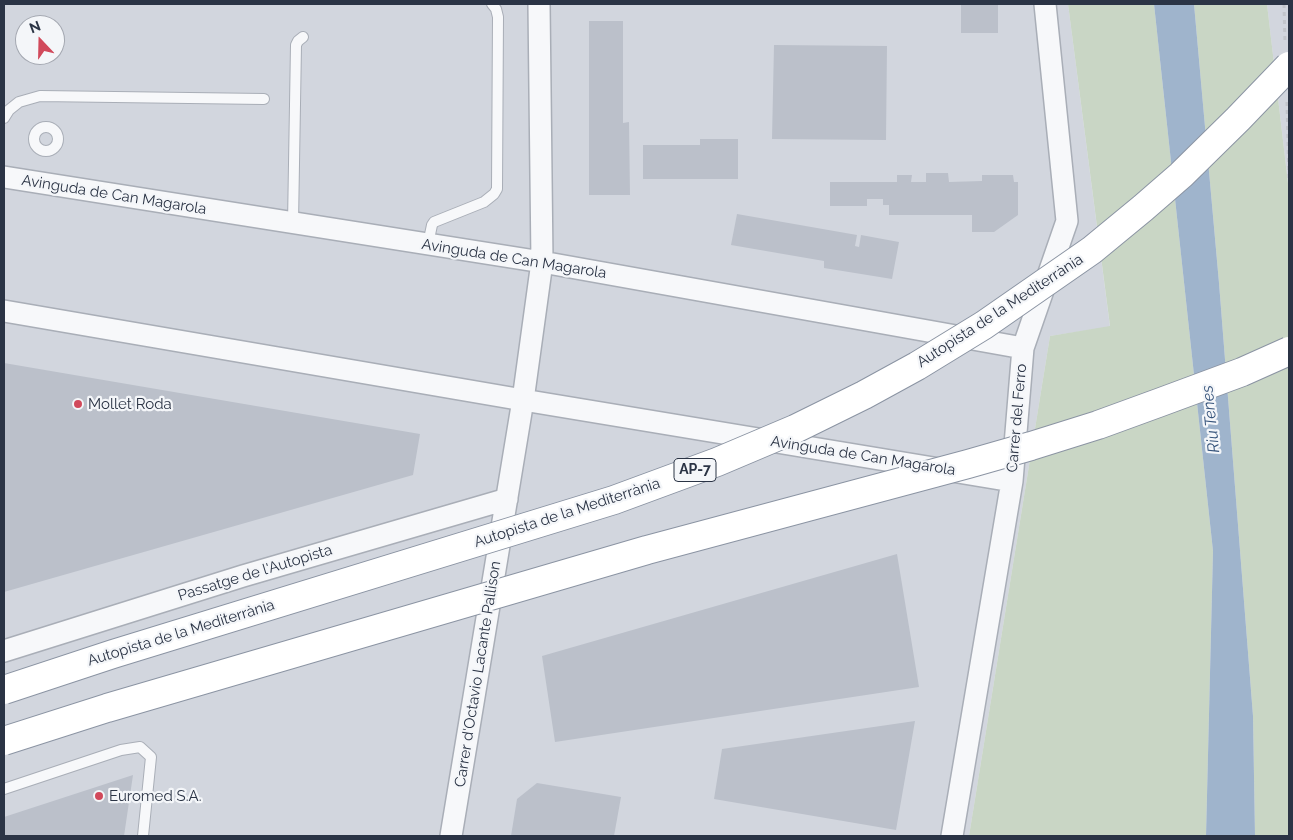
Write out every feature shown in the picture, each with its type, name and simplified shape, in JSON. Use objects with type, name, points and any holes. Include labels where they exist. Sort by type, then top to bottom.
[{"type":"highway","name":"Autopista de la Mediterrània","points":[[4,690],[113,654],[614,500],[717,462],[795,429],[917,366],[984,325],[1092,250],[1181,175],[1289,66]]},
{"type":"highway","points":[[4,741],[107,708],[647,550],[968,464],[1039,443],[1098,425],[1161,402],[1242,372],[1289,351]]},
{"type":"street","name":"Carrer d'Octavio Lacante Pallison","points":[[450,836],[523,400],[542,262],[539,4]]},
{"type":"street","name":"Carrer del Ferro","points":[[952,836],[1012,481],[1023,348],[1067,221],[1045,4]]},
{"type":"street","name":"Avinguda de Can Magarola","points":[[4,177],[542,262],[1023,348]]},
{"type":"street","name":"Avinguda de Can Magarola","points":[[4,311],[1012,481]]},
{"type":"street","name":"Passatge de l'Autopista","points":[[4,651],[243,576],[507,498]]},
{"type":"lane","points":[[428,244],[434,222],[484,202],[497,189],[498,17],[496,9],[492,4]]},
{"type":"lane","points":[[294,223],[296,45],[298,40],[303,37]]},
{"type":"lane","points":[[4,118],[9,110],[19,102],[40,96],[264,100]]},
{"type":"lane","points":[[4,789],[121,750],[140,747],[151,757],[143,836]]},
{"type":"shaded area","points":[[4,4],[1068,4],[1110,327],[1050,336],[969,836],[4,836]]},
{"type":"shaded area","points":[[1267,4],[1289,4],[1289,192]]},
{"type":"green space","points":[[1068,4],[1154,4],[1213,551],[1206,836],[969,836],[1050,336],[1110,326]]},
{"type":"green space","points":[[1194,4],[1267,4],[1289,192],[1289,836],[1255,836],[1253,716],[1219,283]]},
{"type":"water","name":"Riu Tenes","points":[[1154,4],[1194,4],[1219,283],[1253,716],[1255,836],[1206,836],[1213,551]]},
{"type":"building","points":[[961,4],[998,4],[998,33],[961,33]]},
{"type":"building","points":[[589,21],[623,21],[623,123],[629,122],[630,195],[589,195]]},
{"type":"building","points":[[774,45],[887,46],[886,140],[772,139]]},
{"type":"building","points":[[700,139],[738,139],[738,179],[643,179],[643,145],[700,145]]},
{"type":"building","points":[[926,173],[948,173],[949,182],[982,181],[982,175],[1013,175],[1014,182],[1018,182],[1018,215],[994,232],[972,232],[972,215],[889,215],[889,205],[883,205],[883,199],[867,199],[867,206],[830,206],[830,182],[897,182],[897,175],[912,175],[911,182],[926,182]]},
{"type":"building","points":[[737,214],[857,235],[855,246],[859,247],[861,235],[899,242],[892,279],[824,268],[824,261],[731,245]]},
{"type":"building","points":[[4,363],[420,434],[413,475],[4,592]]},
{"type":"building","points":[[897,554],[919,687],[555,742],[542,656]]},
{"type":"building","points":[[915,721],[896,830],[714,799],[722,749]]},
{"type":"building","name":"Euromed S.A.","points":[[133,775],[124,836],[4,836],[4,817]]},
{"type":"building","points":[[537,783],[621,797],[614,836],[511,836],[517,799]]},
{"type":"place","name":"Mollet Roda","points":[[78,404]]},
{"type":"place","name":"Euromed S.A.","points":[[99,796]]}]
